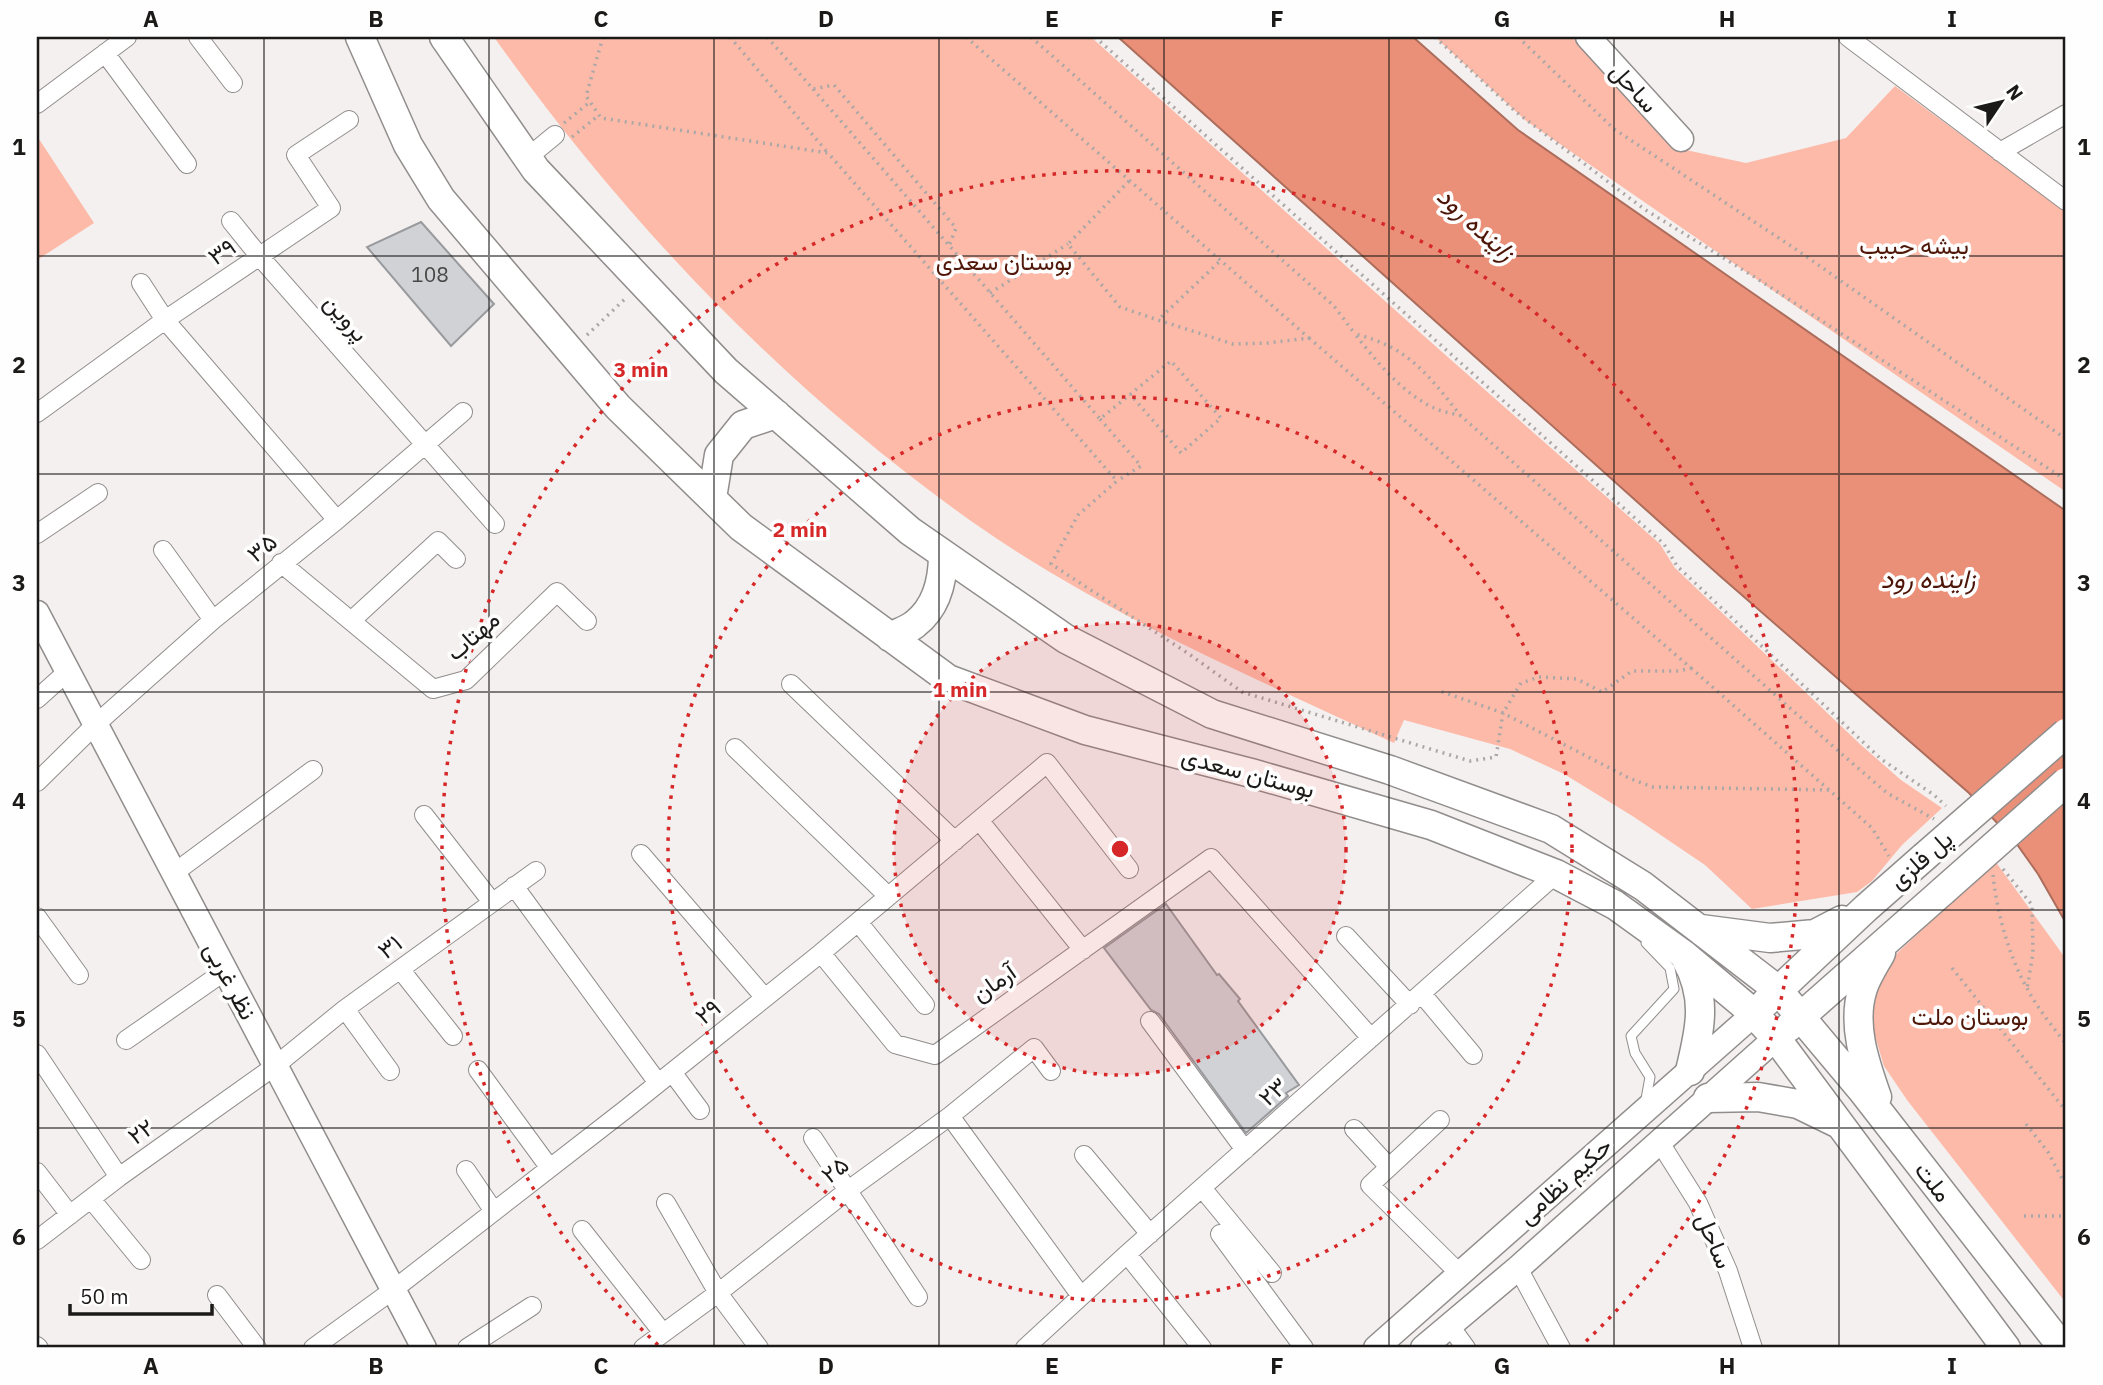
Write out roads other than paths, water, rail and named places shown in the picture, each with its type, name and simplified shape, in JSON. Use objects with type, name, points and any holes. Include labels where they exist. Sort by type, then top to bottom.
[{"type":"main road","name":"بوستان سعدی","points":[[360,37],[408,145],[441,199],[618,407],[741,527],[948,680],[1085,730],[1251,773],[1431,825],[1563,878],[1615,905],[1683,954],[1754,1014],[1776,1038]]},
{"type":"main road","name":"بوستان سعدی","points":[[444,37],[536,170],[642,283],[726,371],[910,531],[1066,639],[1212,714],[1390,770],[1551,829],[1643,886],[1778,990],[1802,1016]]},
{"type":"main road","name":"ساحل","points":[[1588,37],[1681,139]]},
{"type":"main road","points":[[712,498],[719,455],[743,425],[776,414]]},
{"type":"main road","points":[[890,636],[915,625],[934,602],[943,580],[943,554]]},
{"type":"main road","name":"نظر غربی","points":[[37,613],[424,1348]]},
{"type":"main road","name":"پل فلزی","points":[[1754,1014],[1866,908],[2066,733]]},
{"type":"main road","name":"پل فلزی","points":[[1776,1038],[2066,782]]},
{"type":"main road","points":[[1700,929],[1770,938],[1815,934],[1866,908]]},
{"type":"main road","points":[[1887,1123],[1863,1059],[1858,1011],[1863,986],[1888,938]]},
{"type":"main road","points":[[1683,954],[1695,975],[1701,1001],[1699,1037],[1690,1071]]},
{"type":"main road","name":"حکیم نظامی","points":[[1376,1348],[1754,1014]]},
{"type":"main road","name":"ملت","points":[[1802,1016],[2063,1348]]},
{"type":"main road","name":"حکیم نظامی","points":[[1423,1348],[1518,1268],[1776,1038]]},
{"type":"main road","name":"ملت","points":[[1776,1038],[2006,1348]]},
{"type":"main road","points":[[1709,1098],[1758,1097],[1798,1104],[1842,1125]]},
{"type":"street","points":[[37,104],[127,37]]},
{"type":"street","points":[[198,37],[233,83]]},
{"type":"street","points":[[1849,37],[2066,201]]},
{"type":"street","points":[[105,53],[187,164]]},
{"type":"street","points":[[2000,152],[2066,114]]},
{"type":"street","name":"۳۹","points":[[37,413],[165,320],[331,208],[296,155],[349,120]]},
{"type":"street","points":[[527,158],[562,133]]},
{"type":"street","name":"پروین","points":[[231,221],[495,524]]},
{"type":"street","points":[[141,283],[165,320],[337,520]]},
{"type":"street","name":"۳۵","points":[[37,782],[213,620],[337,520],[463,412]]},
{"type":"street","points":[[37,534],[98,493]]},
{"type":"street","points":[[351,621],[438,541],[456,559]]},
{"type":"street","points":[[163,550],[213,620]]},
{"type":"street","name":"مهتاب","points":[[281,563],[433,690],[466,680],[557,592],[587,621]]},
{"type":"street","points":[[37,699],[67,672]]},
{"type":"street","points":[[791,684],[955,841]]},
{"type":"street","points":[[736,748],[888,897]]},
{"type":"street","name":"۲۹","points":[[313,1348],[393,1290],[665,1078],[821,953],[1047,763],[1129,869]]},
{"type":"street","points":[[174,873],[313,770]]},
{"type":"street","points":[[424,815],[492,902]]},
{"type":"street","points":[[979,820],[1083,950]]},
{"type":"street","points":[[640,854],[765,998]]},
{"type":"street","name":"آرمان","points":[[821,953],[895,1044],[934,1055],[1211,858],[1371,1038]]},
{"type":"street","name":"۳۱","points":[[275,1066],[345,1009],[536,871]]},
{"type":"street","name":"۲۳","points":[[1025,1348],[1371,1038],[1563,878]]},
{"type":"street","points":[[514,886],[665,1078],[700,1110]]},
{"type":"street","points":[[37,917],[79,975]]},
{"type":"street","points":[[858,922],[925,1005]]},
{"type":"street","points":[[1346,936],[1473,1055]]},
{"type":"street","points":[[400,969],[453,1036]]},
{"type":"street","points":[[126,1040],[225,971]]},
{"type":"street","points":[[345,1009],[390,1072]]},
{"type":"street","points":[[1150,1021],[1245,1150]]},
{"type":"street","name":"۲۵","points":[[643,1348],[950,1116],[1034,1048],[1051,1071]]},
{"type":"street","points":[[37,1054],[119,1177]]},
{"type":"street","name":"۲۲","points":[[37,1240],[119,1177],[275,1066]]},
{"type":"street","points":[[478,1070],[549,1167]]},
{"type":"street","points":[[950,1116],[1082,1296]]},
{"type":"street","points":[[1440,1120],[1370,1185],[1460,1274]]},
{"type":"street","points":[[1354,1129],[1389,1167]]},
{"type":"street","points":[[813,1139],[918,1297]]},
{"type":"street","name":"ساحل","points":[[1659,1141],[1698,1203],[1728,1271],[1753,1348]]},
{"type":"street","points":[[1084,1155],[1150,1234]]},
{"type":"street","points":[[466,1170],[493,1210]]},
{"type":"street","points":[[37,1172],[70,1215]]},
{"type":"street","points":[[1202,1188],[1272,1273]]},
{"type":"street","points":[[91,1199],[141,1260]]},
{"type":"street","points":[[666,1203],[718,1293],[759,1348]]},
{"type":"street","points":[[582,1230],[663,1332]]},
{"type":"street","points":[[1220,1234],[1304,1348]]},
{"type":"street","points":[[1127,1254],[1202,1348]]},
{"type":"street","points":[[1518,1268],[1561,1348]]},
{"type":"street","points":[[217,1295],[257,1348]]},
{"type":"street","points":[[467,1348],[532,1306]]},
{"type":"street","points":[[1450,1326],[1466,1348]]},
{"type":"lane","points":[[1563,878],[1612,916]]},
{"type":"lane","points":[[1633,933],[1653,949],[1670,968],[1674,989],[1631,1036],[1635,1053],[1650,1077],[1648,1096],[1635,1119]]},
{"type":"water","name":"زاینده رود","points":[[1118,37],[1413,37],[1518,130],[2066,511],[2066,923],[2038,874],[2016,843],[1969,793],[1720,576]]},
{"type":"park label","name":"بیشه حبیب","points":[[1914,246]]},
{"type":"park label","name":"بوستان ملت","points":[[1970,1017]]}]
